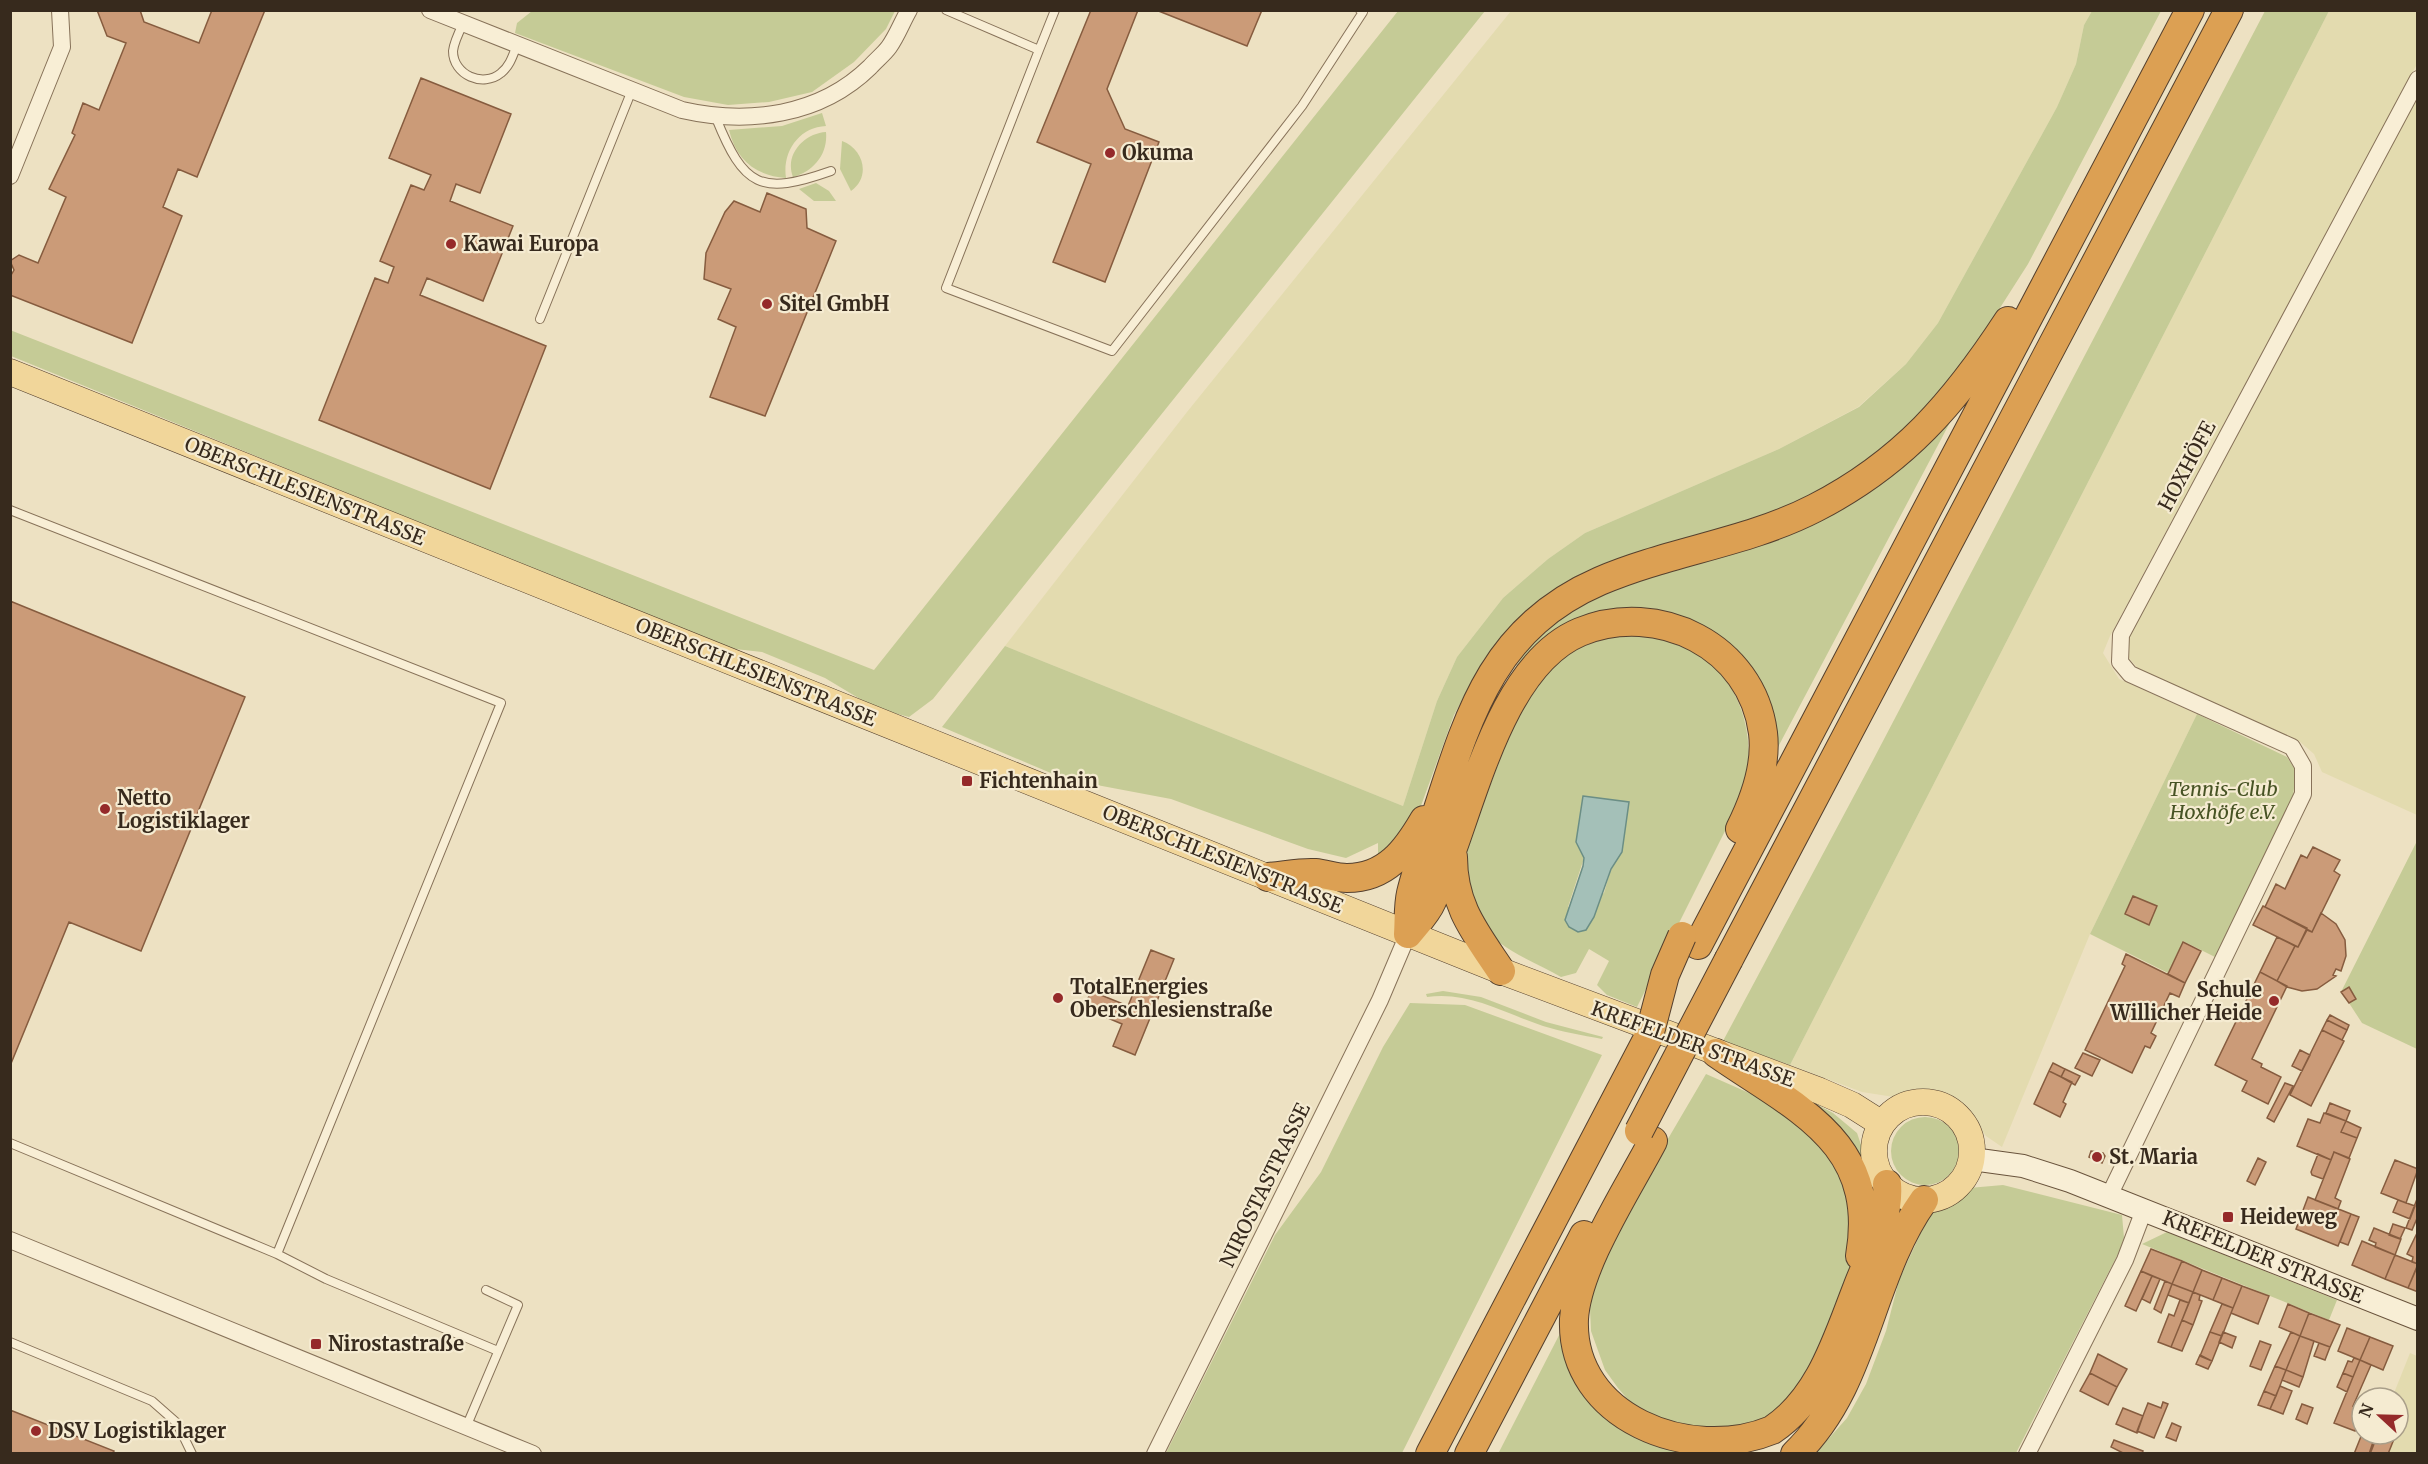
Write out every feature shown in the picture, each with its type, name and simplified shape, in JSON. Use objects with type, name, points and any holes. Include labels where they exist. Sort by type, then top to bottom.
[{"type":"highway","points":[[1690,940],[2076,227],[2190,10]]},
{"type":"highway","points":[[1469,1454],[1646,1136],[1735,966],[1819,789],[2229,10]]},
{"type":"highway","points":[[1408,934],[1410,894],[1450,770],[1483,686],[1502,656],[1528,628],[1593,584],[1633,568],[1770,528],[1816,508],[1871,474],[1913,440],[1959,392],[2076,227]]},
{"type":"highway","points":[[1408,934],[1431,903],[1507,709],[1520,687],[1543,658],[1578,633],[1606,624],[1639,621],[1672,626],[1713,648],[1736,670],[1755,702],[1764,744],[1758,784],[1748,812],[1649,1036],[1430,1454]]},
{"type":"highway","points":[[1268,877],[1314,873],[1348,878],[1384,869],[1403,852],[1413,838],[1450,770]]},
{"type":"highway","points":[[1453,847],[1454,879],[1461,909],[1501,971]]},
{"type":"highway","points":[[1716,1053],[1813,1118],[1833,1138],[1846,1159],[1857,1186],[1863,1225],[1860,1258],[1844,1322]]},
{"type":"highway","points":[[1646,1136],[1583,1281],[1575,1310],[1576,1339],[1580,1358],[1593,1387],[1614,1414],[1647,1437],[1678,1448],[1720,1450],[1749,1442],[1774,1429],[1805,1398],[1824,1367],[1844,1322],[1884,1218],[1887,1184]]},
{"type":"highway","points":[[1795,1454],[1822,1422],[1841,1392],[1899,1246],[1924,1200]]},
{"type":"main road","name":"OBERSCHLESIENSTRASSE","points":[[10,372],[1501,971]]},
{"type":"main road","name":"KREFELDER STRASSE","points":[[1501,971],[1839,1099],[1882,1124]]},
{"type":"main road","points":[[1916,1102],[1931,1102],[1946,1107],[1958,1116],[1967,1129],[1972,1143],[1972,1159],[1959,1184],[1948,1193],[1924,1200],[1909,1198],[1887,1184],[1878,1172],[1873,1150],[1882,1124],[1901,1106],[1916,1102]]},
{"type":"main road","name":"KREFELDER STRASSE","points":[[1972,1159],[2023,1166],[2109,1196],[2418,1319]]},
{"type":"street","points":[[10,176],[62,47],[60,10]]},
{"type":"street","points":[[430,10],[682,110],[716,118],[776,116],[831,98],[861,75],[889,48],[909,10]]},
{"type":"street","name":"HOXHÖFE","points":[[2109,1196],[2303,794],[2303,765],[2292,747],[2130,674],[2120,662],[2121,634],[2418,79]]},
{"type":"street","name":"NIROSTASTRASSE","points":[[1155,1454],[1380,1000],[1408,934]]},
{"type":"street","points":[[2027,1454],[2125,1260],[2144,1210]]},
{"type":"street","points":[[10,1240],[467,1425],[533,1454]]},
{"type":"lane","points":[[946,10],[1039,50]]},
{"type":"lane","points":[[1055,10],[946,288],[1112,351],[1302,106],[1362,11]]},
{"type":"lane","points":[[463,24],[453,48],[454,62],[472,78],[485,81],[499,75],[507,67],[517,45]]},
{"type":"lane","points":[[540,319],[632,90]]},
{"type":"lane","points":[[716,118],[731,156],[750,176],[774,185],[800,182],[831,171]]},
{"type":"lane","points":[[10,510],[501,703],[277,1254]]},
{"type":"lane","points":[[10,1143],[277,1254],[326,1279],[498,1351]]},
{"type":"lane","points":[[467,1425],[518,1305],[486,1290]]},
{"type":"lane","points":[[10,1342],[152,1401],[177,1423],[192,1454]]},
{"type":"shaded area","points":[[1511,11],[2092,11],[2084,25],[2076,64],[2057,107],[1938,323],[1906,364],[1858,407],[1779,449],[1585,533],[1548,559],[1503,598],[1457,657],[1437,701],[1403,806],[1005,646],[1187,412]]},
{"type":"shaded area","points":[[2329,11],[2417,11],[2417,64],[2110,636],[2103,653],[2119,679],[2197,714],[2090,934],[2002,1147],[1986,1136],[1962,1105],[1942,1094],[1917,1093],[1894,1097],[1862,1092],[1790,1065]]},
{"type":"shaded area","points":[[2417,94],[2417,815],[2322,772],[2314,754],[2299,741],[2143,674],[2128,657],[2127,636]]},
{"type":"shaded area","points":[[2410,1353],[2417,1356],[2417,1453],[2369,1454],[2372,1446],[2410,1446],[2410,1386],[2397,1386]]},
{"type":"green space","points":[[532,11],[895,11],[886,29],[854,62],[812,92],[769,102],[728,105],[684,97],[515,33],[517,23]]},
{"type":"green space","points":[[1398,11],[1485,11],[933,699],[909,717],[875,708],[825,678],[762,652],[726,648],[11,356],[10,330],[874,670]]},
{"type":"green space","points":[[2092,11],[2161,11],[2028,264],[1968,358],[1912,423],[1854,470],[1803,500],[1519,619],[1484,659],[1454,715],[1414,825],[1378,862],[1378,843],[1346,858],[1308,849],[1171,799],[1065,779],[942,727],[1005,646],[1403,806],[1437,701],[1457,657],[1503,598],[1548,559],[1585,533],[1779,449],[1859,407],[1906,364],[1938,323],[2057,107],[2076,64],[2084,25]]},
{"type":"green space","points":[[2265,11],[2329,11],[1790,1065],[1723,1041],[1871,764]]},
{"type":"green space","points":[[822,113],[826,126],[816,127],[800,136],[790,150],[785,168],[786,178],[765,174],[749,164],[737,150],[729,130],[782,126]]},
{"type":"green space","points":[[826,132],[825,147],[818,160],[807,171],[793,177],[791,160],[798,146],[811,136]]},
{"type":"green space","points":[[842,141],[856,150],[862,164],[861,178],[851,191],[840,169]]},
{"type":"green space","points":[[816,183],[829,191],[836,201],[814,201],[799,189]]},
{"type":"green space","points":[[1955,413],[1770,762],[1705,634],[1564,635],[1485,725],[1500,691],[1526,651],[1551,626],[1576,608],[1618,585],[1768,536]]},
{"type":"green space","points":[[1622,635],[1675,644],[1697,655],[1716,669],[1731,687],[1741,709],[1747,734],[1749,763],[1741,799],[1637,1007],[1607,995],[1597,985],[1609,961],[1589,949],[1576,973],[1561,977],[1505,947],[1486,931],[1479,921],[1463,873],[1466,849],[1472,829],[1515,721],[1534,688],[1545,673],[1566,655],[1589,644]],"holes":[[[1584,858],[1611,869],[1604,893],[1568,907]]]},
{"type":"green space","name":"Tennis-Club Hoxhöfe e.V.","points":[[2197,714],[2287,757],[2296,771],[2293,797],[2215,957],[2183,941],[2168,973],[2090,934]]},
{"type":"green space","points":[[2417,841],[2417,1049],[2362,1023],[2349,1003],[2356,999],[2349,988],[2341,992]]},
{"type":"green space","points":[[1443,991],[1481,997],[1546,1022],[1603,1037],[1602,1039],[1550,1028],[1472,1000],[1442,996],[1427,997],[1426,994]]},
{"type":"green space","points":[[1410,1003],[1465,1005],[1602,1055],[1402,1453],[1166,1453],[1275,1235],[1321,1172],[1383,1047]]},
{"type":"green space","points":[[1706,1074],[1772,1103],[1820,1138],[1851,1193],[1854,1245],[1844,1298],[1808,1379],[1769,1416],[1755,1424],[1684,1430],[1637,1410],[1618,1388],[1605,1370],[1591,1331],[1590,1309],[1593,1285],[1645,1178]]},
{"type":"green space","points":[[1816,1104],[1833,1113],[1857,1133],[1872,1177],[1878,1211],[1813,1107]]},
{"type":"green space","points":[[1925,1117],[1938,1120],[1949,1127],[1956,1138],[1959,1151],[1956,1164],[1949,1175],[1938,1182],[1925,1185],[1912,1182],[1901,1175],[1894,1164],[1891,1151],[1894,1138],[1901,1127],[1912,1120]]},
{"type":"green space","points":[[2003,1185],[2122,1215],[2124,1238],[2120,1250],[2016,1453],[1815,1454],[1847,1418],[1866,1384],[1886,1331],[1899,1280],[1931,1211],[1969,1188]]},
{"type":"green space","points":[[2167,1232],[2337,1300],[2329,1320],[2142,1244]]},
{"type":"green space","points":[[1573,1308],[1567,1346],[1662,1447],[1690,1453],[1498,1454]]},
{"type":"water","points":[[1583,796],[1629,802],[1622,852],[1611,869],[1594,917],[1586,930],[1578,932],[1569,927],[1565,920],[1583,866],[1584,858],[1576,842]]},
{"type":"building","points":[[97,10],[140,10],[144,22],[199,43],[212,10],[265,10],[197,177],[178,169],[163,207],[182,216],[132,343],[10,295],[10,277],[14,270],[10,261],[19,255],[38,263],[66,197],[49,189],[75,135],[72,133],[83,103],[99,110],[126,43],[107,36]]},
{"type":"building","name":"Okuma","points":[[1091,10],[1138,10],[1107,89],[1125,129],[1159,142],[1105,282],[1053,262],[1091,164],[1037,142]]},
{"type":"building","points":[[1156,10],[1262,10],[1247,46]]},
{"type":"building","points":[[421,78],[511,114],[480,193],[456,184],[450,201],[513,226],[483,301],[427,278],[420,295],[546,346],[490,489],[319,420],[375,278],[388,283],[394,267],[380,261],[411,185],[424,190],[431,175],[389,158]]},
{"type":"building","name":"Sitel GmbH","points":[[767,193],[806,209],[807,228],[836,241],[765,416],[710,397],[736,327],[718,319],[731,289],[704,279],[706,253],[725,212],[734,201],[760,212]]},
{"type":"building","name":"Netto Logistiklager","points":[[10,601],[245,697],[141,951],[69,922],[10,1066]]},
{"type":"building","points":[[2313,847],[2340,860],[2334,871],[2340,875],[2312,932],[2265,907],[2276,884],[2285,889],[2301,855],[2307,858]]},
{"type":"building","points":[[2133,896],[2157,906],[2149,925],[2125,914]]},
{"type":"building","points":[[2263,906],[2307,928],[2298,947],[2253,925]]},
{"type":"building","points":[[2321,913],[2336,924],[2345,940],[2346,956],[2341,971],[2336,969],[2333,975],[2336,976],[2317,989],[2302,991],[2287,987],[2277,981],[2295,946],[2298,947],[2307,930],[2312,932]]},
{"type":"building","points":[[2277,937],[2295,946],[2277,981],[2260,972]]},
{"type":"building","points":[[2183,942],[2201,951],[2185,983],[2168,974]]},
{"type":"building","points":[[1151,950],[1174,959],[1135,1055],[1113,1046],[1122,1024],[1084,1008],[1091,991],[1128,1006]]},
{"type":"building","points":[[2126,954],[2185,983],[2179,997],[2170,993],[2151,1033],[2156,1036],[2150,1048],[2145,1046],[2132,1073],[2085,1050],[2125,966],[2122,964]]},
{"type":"building","points":[[2260,972],[2287,986],[2252,1059],[2262,1064],[2261,1067],[2281,1077],[2268,1104],[2242,1091],[2247,1081],[2215,1065]]},
{"type":"building","points":[[2349,987],[2356,999],[2349,1003],[2341,992]]},
{"type":"building","points":[[2330,1015],[2349,1025],[2347,1030],[2327,1020]]},
{"type":"building","points":[[2327,1020],[2347,1030],[2342,1040],[2322,1030]]},
{"type":"building","points":[[2322,1030],[2344,1041],[2311,1106],[2290,1095]]},
{"type":"building","points":[[2300,1050],[2310,1055],[2302,1071],[2292,1066]]},
{"type":"building","points":[[2083,1053],[2100,1060],[2092,1076],[2075,1068]]},
{"type":"building","points":[[2053,1063],[2065,1069],[2061,1077],[2049,1071]]},
{"type":"building","points":[[2065,1069],[2080,1076],[2075,1085],[2061,1077]]},
{"type":"building","points":[[2049,1071],[2072,1082],[2063,1102],[2066,1104],[2060,1117],[2034,1104]]},
{"type":"building","points":[[2285,1083],[2293,1086],[2274,1122],[2267,1118]]},
{"type":"building","points":[[2330,1103],[2350,1111],[2346,1121],[2326,1113]]},
{"type":"building","points":[[2324,1113],[2346,1121],[2341,1132],[2357,1138],[2349,1158],[2334,1152],[2331,1160],[2297,1146],[2308,1119],[2320,1123]]},
{"type":"building","points":[[2346,1121],[2361,1128],[2357,1138],[2341,1132]]},
{"type":"building","name":"St. Maria","points":[[2091,1151],[2103,1153],[2105,1156],[2102,1163],[2089,1157]]},
{"type":"building","points":[[2334,1152],[2350,1159],[2335,1198],[2341,1201],[2338,1209],[2315,1200]]},
{"type":"building","points":[[2318,1154],[2331,1160],[2323,1179],[2312,1175],[2311,1172]]},
{"type":"building","points":[[2258,1158],[2266,1162],[2255,1185],[2247,1181]]},
{"type":"building","points":[[2395,1160],[2418,1169],[2406,1203],[2381,1193]]},
{"type":"building","points":[[2308,1197],[2351,1214],[2338,1246],[2296,1229]]},
{"type":"building","points":[[2417,1199],[2418,1216],[2412,1230],[2406,1228]]},
{"type":"building","points":[[2398,1200],[2415,1206],[2410,1219],[2393,1212]]},
{"type":"building","points":[[2351,1214],[2359,1217],[2348,1245],[2340,1242]]},
{"type":"building","points":[[2393,1224],[2405,1228],[2400,1239],[2389,1235]]},
{"type":"building","points":[[2374,1228],[2401,1239],[2395,1255],[2375,1247],[2376,1243],[2369,1240]]},
{"type":"building","points":[[2418,1231],[2418,1264],[2412,1262],[2413,1257],[2407,1254]]},
{"type":"building","points":[[2362,1241],[2395,1255],[2385,1279],[2352,1265]]},
{"type":"building","points":[[2151,1249],[2182,1261],[2172,1284],[2141,1271]]},
{"type":"building","points":[[2395,1255],[2418,1264],[2408,1288],[2385,1279]]},
{"type":"building","points":[[2182,1261],[2202,1270],[2193,1292],[2172,1284]]},
{"type":"building","points":[[2418,1265],[2418,1292],[2408,1288]]},
{"type":"building","points":[[2202,1270],[2222,1278],[2213,1300],[2193,1292]]},
{"type":"building","points":[[2141,1271],[2152,1276],[2136,1311],[2125,1306]]},
{"type":"building","points":[[2152,1276],[2160,1279],[2150,1303],[2142,1299]]},
{"type":"building","points":[[2222,1278],[2242,1286],[2233,1308],[2213,1300]]},
{"type":"building","points":[[2165,1281],[2172,1284],[2161,1313],[2154,1309]]},
{"type":"building","points":[[2172,1284],[2193,1292],[2189,1303],[2168,1295]]},
{"type":"building","points":[[2242,1286],[2269,1296],[2258,1324],[2231,1313]]},
{"type":"building","points":[[2193,1292],[2200,1295],[2199,1300],[2202,1301],[2193,1325],[2182,1320]]},
{"type":"building","points":[[2180,1300],[2189,1303],[2171,1347],[2158,1342],[2169,1314],[2174,1316]]},
{"type":"building","points":[[2222,1304],[2233,1308],[2222,1336],[2210,1332]]},
{"type":"building","points":[[2288,1304],[2309,1313],[2300,1336],[2279,1327]]},
{"type":"building","points":[[2309,1313],[2340,1325],[2330,1347],[2300,1336]]},
{"type":"building","points":[[2182,1320],[2193,1325],[2182,1351],[2171,1347]]},
{"type":"building","points":[[2347,1328],[2370,1337],[2360,1360],[2338,1351]]},
{"type":"building","points":[[2210,1332],[2222,1336],[2212,1361],[2200,1356]]},
{"type":"building","points":[[2223,1332],[2236,1337],[2232,1348],[2219,1342]]},
{"type":"building","points":[[2291,1332],[2300,1336],[2286,1370],[2275,1366]]},
{"type":"building","points":[[2300,1336],[2314,1341],[2303,1377],[2286,1370]]},
{"type":"building","points":[[2370,1337],[2393,1346],[2383,1370],[2360,1360]]},
{"type":"building","points":[[2260,1341],[2271,1345],[2261,1370],[2250,1366]]},
{"type":"building","points":[[2319,1343],[2330,1347],[2325,1360],[2314,1356]]},
{"type":"building","points":[[2098,1354],[2127,1369],[2117,1387],[2090,1373]]},
{"type":"building","points":[[2200,1355],[2212,1361],[2208,1369],[2196,1364]]},
{"type":"building","points":[[2354,1358],[2360,1360],[2353,1377],[2343,1373],[2348,1361],[2352,1362]]},
{"type":"building","points":[[2360,1360],[2371,1365],[2362,1386],[2350,1386],[2350,1429],[2334,1423]]},
{"type":"building","points":[[2275,1366],[2286,1370],[2276,1396],[2264,1391]]},
{"type":"building","points":[[2286,1370],[2303,1377],[2299,1387],[2282,1380]]},
{"type":"building","points":[[2090,1373],[2117,1387],[2108,1405],[2080,1391]]},
{"type":"building","points":[[2343,1373],[2353,1377],[2347,1392],[2337,1387]]},
{"type":"building","points":[[2280,1386],[2292,1391],[2283,1414],[2270,1409]]},
{"type":"building","points":[[2264,1391],[2276,1396],[2270,1409],[2258,1405]]},
{"type":"building","points":[[2163,1402],[2168,1404],[2154,1438],[2137,1431],[2148,1403],[2161,1408]]},
{"type":"building","points":[[2302,1404],[2313,1408],[2307,1424],[2296,1419]]},
{"type":"building","points":[[2123,1408],[2143,1416],[2137,1433],[2116,1424]]},
{"type":"building","name":"DSV Logistiklager","points":[[10,1410],[114,1451],[112,1454],[10,1454]]},
{"type":"building","points":[[2172,1423],[2181,1427],[2176,1441],[2166,1437]]},
{"type":"building","points":[[2114,1440],[2143,1451],[2142,1454],[2125,1454],[2111,1447]]},
{"type":"building","points":[[2357,1446],[2372,1446],[2369,1454],[2354,1454]]},
{"type":"building","points":[[2373,1446],[2391,1446],[2388,1454],[2370,1454]]},
{"type":"place","name":"Okuma","points":[[1110,153]]},
{"type":"place","name":"Kawai Europa","points":[[451,244]]},
{"type":"place","name":"Sitel GmbH","points":[[767,304]]},
{"type":"place","name":"Fichtenhain","points":[[967,781]]},
{"type":"place","name":"Netto Logistiklager","points":[[105,809]]},
{"type":"place","name":"TotalEnergies Oberschlesienstraße","points":[[1058,998]]},
{"type":"place","name":"Schule Willicher Heide","points":[[2274,1001]]},
{"type":"place","name":"St. Maria","points":[[2097,1157]]},
{"type":"place","name":"Heideweg","points":[[2228,1217]]},
{"type":"place","name":"Nirostastraße","points":[[316,1344]]},
{"type":"place","name":"DSV Logistiklager","points":[[36,1431]]}]
